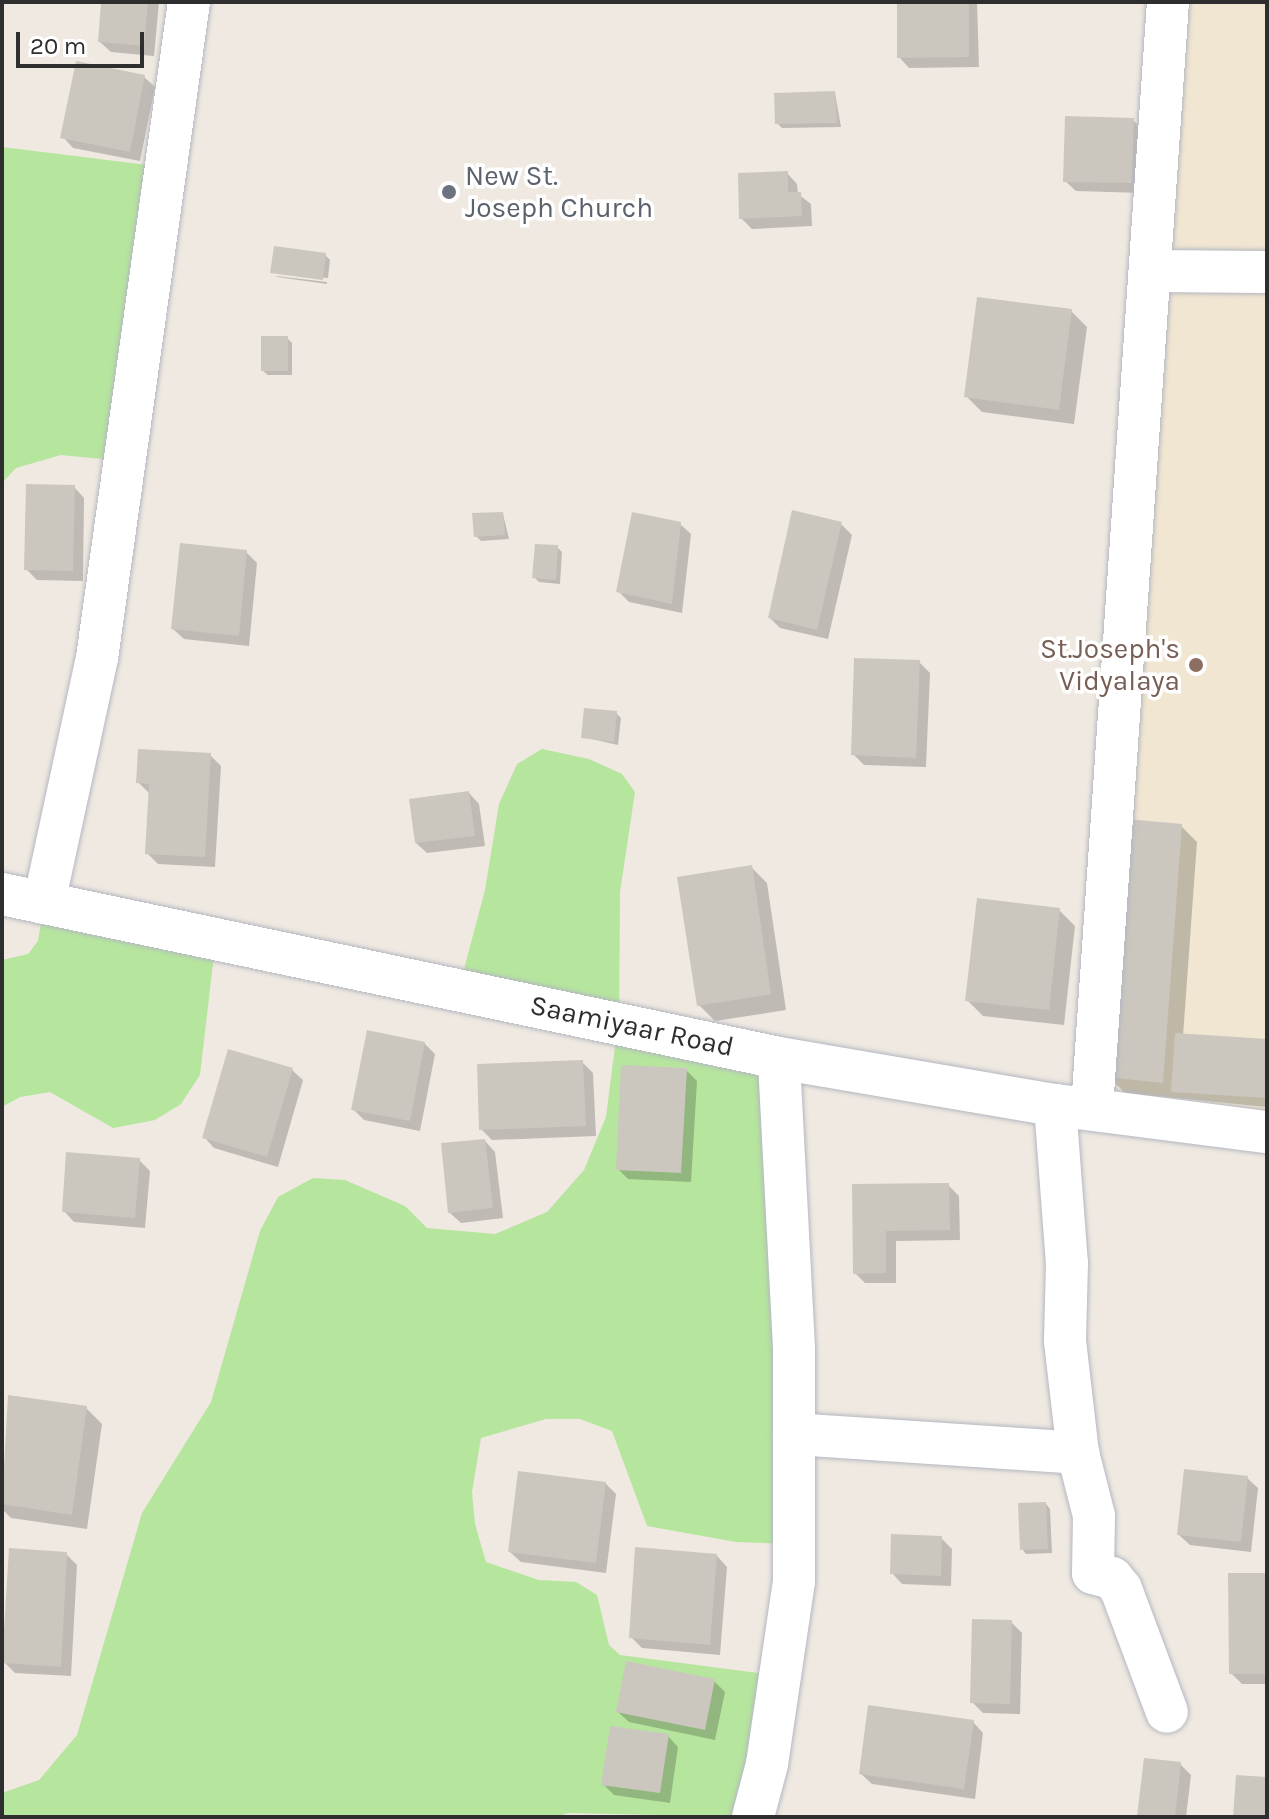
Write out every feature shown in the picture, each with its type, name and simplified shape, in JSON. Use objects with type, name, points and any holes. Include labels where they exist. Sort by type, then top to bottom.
[{"type":"street","points":[[44,903],[97,658],[189,2]]},
{"type":"street","points":[[1167,1712],[1121,1589],[1112,1578],[1093,1573],[1094,1516],[1078,1453],[1065,1341],[1074,1106],[1151,271],[1168,2]]},
{"type":"street","points":[[1151,271],[1267,272]]},
{"type":"street","name":"Saamiyaar Road","points":[[2,894],[779,1058],[1074,1106],[1267,1132]]},
{"type":"street","points":[[753,1817],[767,1764],[794,1581],[794,1434],[779,1058]]},
{"type":"street","points":[[794,1434],[1078,1453]]},
{"type":"shaded area","name":"St.Joseph's Vidyalaya","points":[[1168,2],[1267,2],[1267,1132],[1092,1108]]},
{"type":"green space","points":[[2,147],[164,167],[122,461],[61,455],[16,468],[2,483]]},
{"type":"green space","points":[[542,749],[589,759],[622,774],[635,792],[620,892],[619,1023],[779,1058],[794,1544],[736,1542],[647,1526],[612,1431],[580,1419],[546,1419],[481,1438],[472,1492],[475,1524],[486,1562],[539,1580],[576,1582],[597,1595],[609,1645],[620,1655],[781,1676],[753,1817],[568,1813],[556,1817],[2,1817],[2,1793],[39,1780],[77,1735],[142,1513],[211,1402],[260,1231],[278,1197],[313,1178],[345,1180],[405,1206],[427,1228],[495,1234],[547,1212],[584,1170],[606,1117],[618,1023],[459,988],[485,890],[499,804],[517,764]]},
{"type":"green space","points":[[44,903],[216,938],[200,1075],[181,1104],[155,1120],[113,1128],[50,1092],[20,1097],[2,1107],[2,960],[28,954],[38,941]]},
{"type":"building","points":[[101,2],[148,2],[144,46],[98,42]]},
{"type":"building","points":[[897,2],[969,2],[969,57],[897,58]]},
{"type":"building","points":[[76,61],[145,75],[130,152],[60,138]]},
{"type":"building","points":[[835,91],[837,123],[775,124],[774,93]]},
{"type":"building","points":[[1065,116],[1134,118],[1132,183],[1063,182]]},
{"type":"building","points":[[788,171],[788,192],[801,192],[802,216],[739,219],[738,173]]},
{"type":"building","points":[[274,246],[326,253],[323,280],[270,273]]},
{"type":"building","points":[[977,297],[1072,309],[1059,410],[964,397]]},
{"type":"building","points":[[261,336],[288,336],[288,371],[261,371]]},
{"type":"building","points":[[26,484],[75,485],[73,571],[24,570]]},
{"type":"building","points":[[792,510],[842,522],[817,630],[768,618]]},
{"type":"building","points":[[503,512],[505,535],[474,537],[472,513]]},
{"type":"building","points":[[632,512],[681,522],[672,604],[616,592]]},
{"type":"building","points":[[180,543],[247,550],[239,636],[171,629]]},
{"type":"building","points":[[535,544],[558,545],[556,580],[532,578]]},
{"type":"building","points":[[854,658],[920,660],[916,758],[851,755]]},
{"type":"building","points":[[584,708],[617,711],[614,742],[581,738]]},
{"type":"building","points":[[138,749],[211,753],[205,857],[145,854],[149,784],[136,783]]},
{"type":"building","points":[[469,791],[475,836],[415,843],[409,799]]},
{"type":"building","points":[[1126,819],[1182,824],[1163,1083],[1107,1077]]},
{"type":"building","points":[[752,865],[771,994],[697,1006],[677,877]]},
{"type":"building","points":[[977,898],[1060,908],[1049,1010],[965,1001]]},
{"type":"building","points":[[367,1030],[425,1042],[410,1121],[351,1110]]},
{"type":"building","points":[[1175,1033],[1267,1039],[1267,1098],[1171,1092]]},
{"type":"building","points":[[228,1049],[293,1068],[267,1157],[202,1138]]},
{"type":"building","points":[[583,1060],[586,1126],[479,1130],[477,1064]]},
{"type":"building","points":[[621,1065],[687,1068],[681,1173],[616,1170]]},
{"type":"building","points":[[485,1139],[493,1208],[448,1213],[441,1143]]},
{"type":"building","points":[[66,1152],[140,1158],[135,1218],[62,1212]]},
{"type":"building","points":[[949,1183],[950,1230],[886,1231],[886,1273],[853,1274],[852,1184]]},
{"type":"building","points":[[8,1395],[87,1406],[72,1515],[2,1504]]},
{"type":"building","points":[[1184,1469],[1248,1476],[1241,1542],[1177,1535]]},
{"type":"building","points":[[518,1471],[606,1482],[596,1563],[508,1552]]},
{"type":"building","points":[[1046,1502],[1048,1549],[1020,1550],[1018,1503]]},
{"type":"building","points":[[891,1534],[942,1536],[941,1576],[890,1574]]},
{"type":"building","points":[[635,1547],[717,1554],[710,1645],[629,1638]]},
{"type":"building","points":[[9,1548],[67,1552],[61,1667],[2,1663]]},
{"type":"building","points":[[1228,1573],[1267,1573],[1267,1674],[1229,1674]]},
{"type":"building","points":[[972,1619],[1012,1620],[1010,1704],[970,1703]]},
{"type":"building","points":[[626,1661],[715,1679],[705,1730],[616,1712]]},
{"type":"building","points":[[868,1705],[974,1720],[964,1789],[859,1774]]},
{"type":"building","points":[[610,1726],[669,1734],[660,1793],[601,1785]]},
{"type":"building","points":[[1144,1758],[1181,1762],[1175,1817],[1137,1816]]},
{"type":"building","points":[[1236,1775],[1267,1777],[1267,1817],[1233,1817]]},
{"type":"place","name":"New St. Joseph Church","points":[[449,192]]},
{"type":"place","name":"St.Joseph's Vidyalaya","points":[[1196,665]]}]
